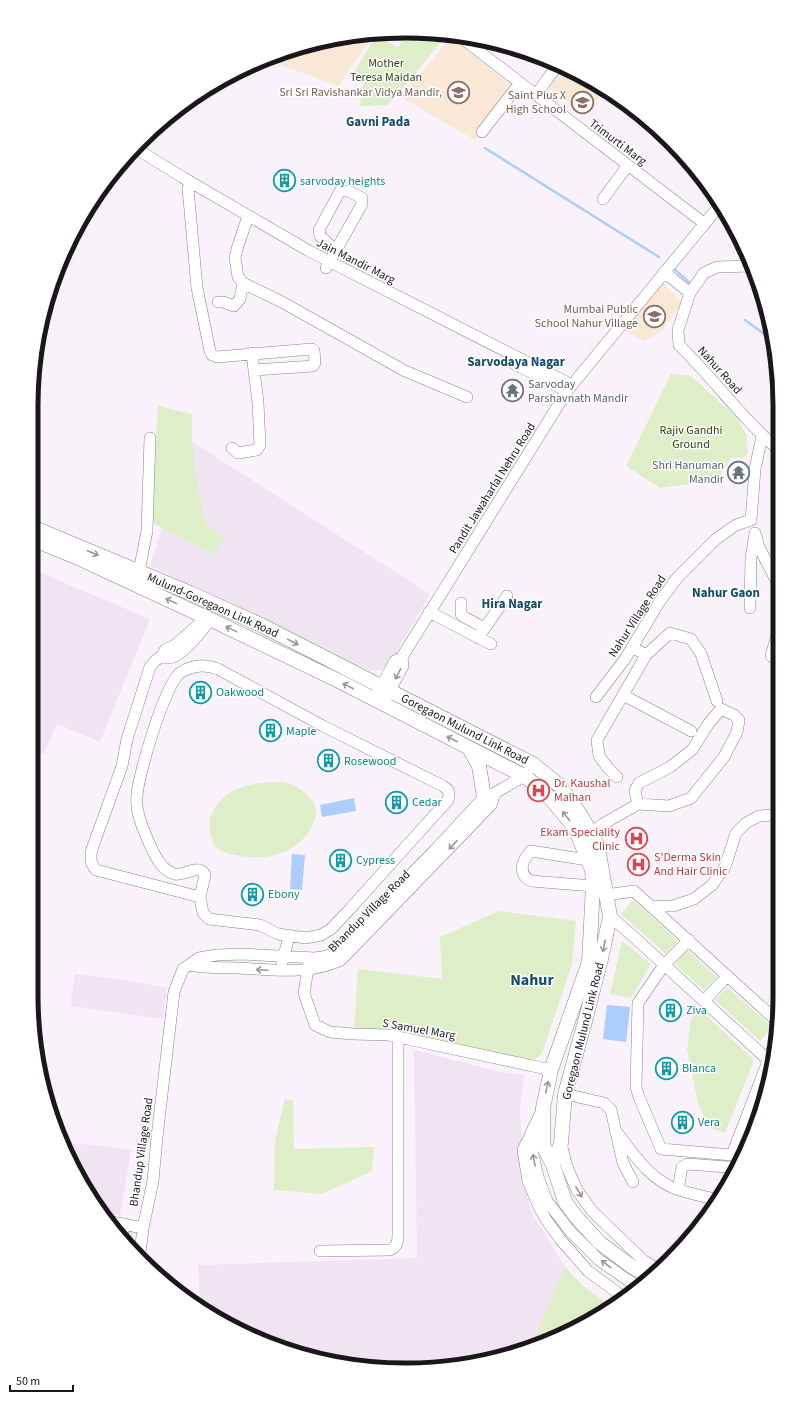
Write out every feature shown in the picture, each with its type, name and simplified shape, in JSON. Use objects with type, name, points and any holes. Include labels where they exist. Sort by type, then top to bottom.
[{"type":"main road","name":"Mulund-Goregaon Link Road","points":[[38,530],[64,546],[208,619],[339,681],[378,702]]},
{"type":"main road","name":"Mulund-Goregaon Link Road","points":[[38,540],[64,546],[139,571],[261,625],[386,688]]},
{"type":"main road","name":"Goregaon Mulund Link Road","points":[[386,688],[533,764],[560,786],[580,814],[598,848],[610,916],[588,1014],[565,1094],[561,1143],[553,1165]]},
{"type":"main road","name":"Goregaon Mulund Link Road","points":[[378,702],[524,776],[544,791],[575,828],[592,870],[593,886],[589,962],[551,1070],[543,1108],[543,1145],[553,1165]]},
{"type":"main road","points":[[469,748],[490,795]]},
{"type":"main road","points":[[553,1165],[565,1202],[577,1218],[600,1243],[645,1274]]},
{"type":"street","name":"Trimurti Marg","points":[[469,44],[705,224]]},
{"type":"street","points":[[536,95],[554,70]]},
{"type":"street","points":[[482,132],[520,83]]},
{"type":"street","name":"Jain Mandir Marg","points":[[140,152],[183,182]]},
{"type":"street","name":"Jain Mandir Marg","points":[[136,156],[328,265],[570,388]]},
{"type":"street","points":[[603,199],[628,165]]},
{"type":"street","points":[[183,182],[197,291],[212,355],[217,357],[312,349],[315,353],[315,363],[313,366],[254,370]]},
{"type":"street","points":[[328,265],[336,251],[362,204],[362,198],[348,191],[340,192],[319,230],[320,236],[336,251]]},
{"type":"street","name":"Pandit Jawaharlal Nehru Road","points":[[386,688],[395,661],[402,656],[570,388],[664,272],[718,212]]},
{"type":"street","name":"Jain Mandir Marg","points":[[237,213],[246,222],[265,230]]},
{"type":"street","points":[[246,222],[236,249],[235,258],[238,277],[243,283],[405,371],[467,397]]},
{"type":"street","name":"Nahur Road","points":[[745,266],[717,267],[704,273],[690,293],[678,330],[679,345],[709,376],[762,436],[773,445]]},
{"type":"street","points":[[664,272],[690,293]]},
{"type":"street","points":[[218,302],[223,302],[234,306],[240,299],[243,283]]},
{"type":"street","points":[[232,448],[238,453],[242,453],[257,450],[260,445],[258,403],[252,354]]},
{"type":"street","points":[[762,436],[755,469],[751,520],[758,545],[773,574]]},
{"type":"street","points":[[139,571],[147,531],[150,438]]},
{"type":"street","name":"Nahur Village Road","points":[[596,697],[625,659],[660,600],[677,578],[716,539],[736,525],[751,520]]},
{"type":"street","points":[[750,608],[751,558],[755,533]]},
{"type":"street","points":[[482,633],[507,596]]},
{"type":"street","points":[[462,603],[460,609],[464,617],[482,633],[491,644]]},
{"type":"street","points":[[429,612],[458,627],[482,633]]},
{"type":"street","points":[[458,627],[464,617]]},
{"type":"street","points":[[200,897],[96,870],[92,866],[90,860],[92,849],[122,766],[127,739],[150,667],[162,656],[165,650],[175,645],[208,619]]},
{"type":"street","points":[[617,777],[599,756],[597,740],[646,655],[670,633],[691,639],[702,654],[717,702]]},
{"type":"street","points":[[632,647],[646,655]]},
{"type":"street","points":[[771,656],[773,649]]},
{"type":"street","points":[[199,666],[209,666],[218,669],[323,726],[448,790],[448,800],[366,892],[331,928],[321,935],[306,938],[278,934],[260,925],[209,919],[203,913],[200,897],[205,875],[204,872],[197,869],[180,874],[174,874],[159,863],[150,845],[142,822],[136,796],[156,722],[175,680],[180,674],[190,669],[199,666]]},
{"type":"street","points":[[378,702],[386,688]]},
{"type":"street","points":[[623,695],[691,731]]},
{"type":"street","points":[[591,833],[603,824],[638,804],[669,806],[691,798],[724,757],[737,732],[739,720],[734,715],[721,709],[709,723],[692,750],[670,767],[638,783],[635,792],[638,804]]},
{"type":"street","points":[[347,947],[462,828],[490,795],[524,776],[533,764]]},
{"type":"street","points":[[651,906],[673,906],[694,899],[712,885],[725,867],[736,833],[746,823],[759,816],[773,815]]},
{"type":"street","points":[[588,860],[530,851],[525,856],[522,864],[522,874],[526,879],[531,881],[593,886]]},
{"type":"street","points":[[606,895],[634,891],[772,1016]]},
{"type":"street","points":[[610,916],[767,1059]]},
{"type":"street","points":[[281,970],[282,956],[278,946],[283,940]]},
{"type":"street","points":[[689,940],[664,965],[638,1003],[636,1083],[638,1097],[661,1149],[732,1155],[767,1064]]},
{"type":"street","name":"Bhandup Village Road","points":[[140,1249],[143,1228],[153,1181],[174,992],[183,969],[199,958],[217,955],[242,954],[322,957],[333,954],[347,947]]},
{"type":"street","name":"Bhandup Village Road","points":[[189,965],[204,968],[307,970],[331,965],[341,960],[347,947]]},
{"type":"street","name":"S Samuel Marg","points":[[310,957],[304,993],[315,1025],[330,1032],[389,1035],[551,1070]]},
{"type":"street","points":[[704,1002],[727,976]]},
{"type":"street","points":[[320,1250],[390,1250],[397,1244],[398,1037]]},
{"type":"street","points":[[565,1094],[604,1102],[611,1110],[623,1163],[633,1182]]},
{"type":"street","points":[[543,1108],[523,1150],[528,1181],[540,1209],[560,1239],[588,1270],[619,1294]]},
{"type":"street","points":[[615,1130],[632,1153],[658,1180],[678,1190],[712,1198]]},
{"type":"street","points":[[531,1133],[533,1156],[538,1177],[547,1201],[570,1231],[599,1260],[634,1283]]},
{"type":"street","points":[[561,1143],[567,1167],[577,1190],[592,1211],[644,1261],[653,1267]]},
{"type":"street","points":[[678,1190],[682,1167],[688,1164],[727,1167],[729,1169]]},
{"type":"street","points":[[117,1223],[143,1228]]},
{"type":"street","points":[[123,1231],[125,1224]]},
{"type":"shaded area","points":[[370,40],[338,86],[275,63],[334,45]]},
{"type":"shaded area","name":"Sri Sri Ravishankar Vidya Mandir,","points":[[448,41],[454,41],[516,88],[475,140],[401,97]]},
{"type":"shaded area","name":"Saint Pius X High School","points":[[559,72],[601,95],[585,114],[548,87]]},
{"type":"shaded area","name":"Mumbai Public School Nahur Village","points":[[662,282],[683,302],[661,332],[643,341],[624,330]]},
{"type":"shaded area","points":[[191,441],[430,594],[387,669],[369,671],[150,566],[162,527],[214,555],[224,538],[206,524],[198,488]]},
{"type":"shaded area","points":[[38,572],[150,619],[100,742],[57,724],[44,754],[38,751]]},
{"type":"shaded area","points":[[75,974],[125,980],[167,988],[163,1019],[70,1006]]},
{"type":"shaded area","points":[[414,1050],[501,1072],[524,1075],[520,1109],[522,1152],[530,1210],[565,1267],[534,1339],[501,1350],[453,1360],[406,1363],[358,1360],[310,1350],[265,1335],[222,1314],[200,1300],[198,1265],[417,1258]]},
{"type":"shaded area","points":[[69,1143],[131,1150],[120,1216],[111,1214],[100,1200],[87,1179]]},
{"type":"shaded area","points":[[122,1229],[134,1231],[132,1241]]},
{"type":"green space","name":"Mother Teresa Maidan","points":[[404,38],[443,40],[399,93],[387,105],[360,106],[364,78],[353,73],[374,40],[383,39],[398,48]]},
{"type":"green space","name":"Rajiv Gandhi Ground","points":[[671,374],[691,376],[737,418],[746,434],[748,451],[746,457],[731,458],[717,480],[660,488],[626,466]]},
{"type":"green space","points":[[158,406],[192,414],[192,442],[195,469],[206,524],[225,538],[214,555],[155,524],[150,519]]},
{"type":"green space","points":[[272,782],[283,782],[293,785],[310,797],[315,805],[315,819],[310,830],[303,839],[286,851],[264,857],[238,856],[218,849],[212,840],[210,823],[213,811],[221,800],[231,792],[241,787]]},
{"type":"green space","points":[[633,900],[678,941],[666,954],[621,914]]},
{"type":"green space","points":[[499,911],[576,921],[572,964],[542,1053],[533,1061],[354,1031],[358,969],[442,979],[440,937]]},
{"type":"green space","points":[[622,941],[651,964],[631,998],[610,994]]},
{"type":"green space","points":[[687,950],[717,977],[704,990],[675,964]]},
{"type":"green space","points":[[727,987],[771,1028],[760,1041],[715,1000]]},
{"type":"green space","points":[[696,1006],[754,1060],[725,1133],[710,1128],[698,1104],[687,1049],[691,1020]]},
{"type":"green space","points":[[285,1099],[293,1101],[294,1149],[374,1147],[372,1171],[322,1194],[274,1190],[275,1140]]},
{"type":"green space","points":[[565,1267],[582,1285],[607,1303],[568,1325],[534,1339]]},
{"type":"water","points":[[354,798],[356,811],[322,817],[320,805]]},
{"type":"water","points":[[292,854],[305,855],[302,890],[290,889]]},
{"type":"water","points":[[607,1005],[630,1007],[626,1042],[603,1039]]},
{"type":"waterway","points":[[485,148],[659,257]]},
{"type":"waterway","points":[[673,268],[692,285]]},
{"type":"waterway","points":[[745,320],[766,336]]},
{"type":"waterway","points":[[770,361],[769,367],[771,370]]},
{"type":"place","name":"Sri Sri Ravishankar Vidya Mandir,","points":[[458,92]]},
{"type":"place","name":"Saint Pius X High School","points":[[582,102]]},
{"type":"place","name":"sarvoday heights","points":[[284,181]]},
{"type":"place","name":"Mumbai Public School Nahur Village","points":[[654,316]]},
{"type":"place","name":"Sarvoday Parshavnath Mandir","points":[[513,391]]},
{"type":"place","name":"Shri Hanuman Mandir","points":[[739,472]]},
{"type":"place","name":"Oakwood","points":[[200,692]]},
{"type":"place","name":"Maple","points":[[270,731]]},
{"type":"place","name":"Rosewood","points":[[329,761]]},
{"type":"place","name":"Dr. Kaushal Malhan","points":[[538,790]]},
{"type":"place","name":"Cedar","points":[[396,802]]},
{"type":"place","name":"Ekam Speciality Clinic","points":[[636,839]]},
{"type":"place","name":"Cypress","points":[[341,860]]},
{"type":"place","name":"S'Derma Skin And Hair Clinic","points":[[639,864]]},
{"type":"place","name":"Ebony","points":[[252,894]]},
{"type":"place","name":"Ziva","points":[[670,1010]]},
{"type":"place","name":"Blanca","points":[[667,1068]]},
{"type":"place","name":"Vera","points":[[682,1122]]},
{"type":"district","name":"Gavni Pada","points":[[378,121]]},
{"type":"district","name":"Sarvodaya Nagar","points":[[516,361]]},
{"type":"district","name":"Nahur Gaon","points":[[726,592]]},
{"type":"district","name":"Hira Nagar","points":[[512,603]]},
{"type":"district","name":"Nahur","points":[[532,979]]}]
